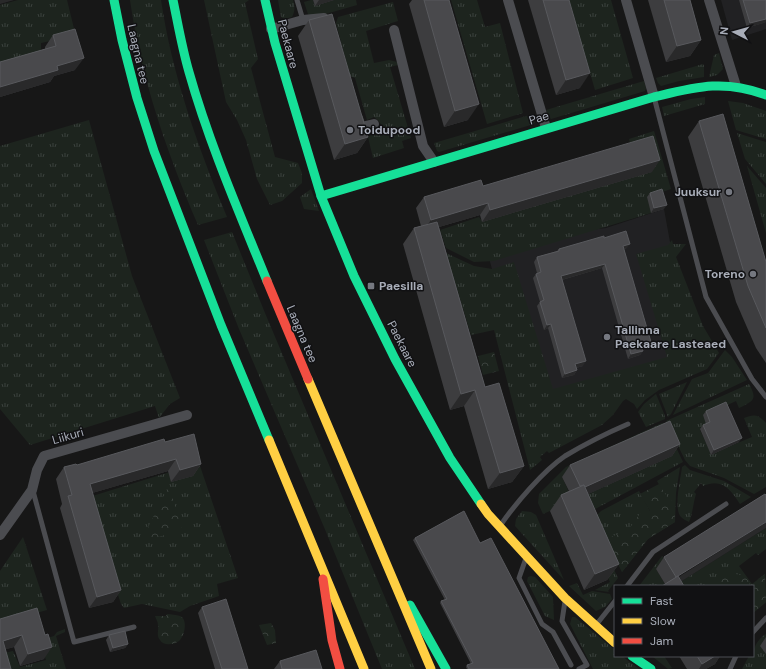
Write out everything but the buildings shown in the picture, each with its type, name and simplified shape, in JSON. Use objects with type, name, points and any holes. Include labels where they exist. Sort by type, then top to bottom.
[{"type":"street","name":"Laagna tee","points":[[114,0],[122,40],[137,98],[154,151],[221,325],[320,560],[364,669]]},
{"type":"street","name":"Laagna tee","points":[[174,0],[176,17],[187,63],[208,134],[282,317],[431,669]]},
{"type":"street","name":"Paekaare","points":[[265,0],[271,29],[321,196],[354,276],[400,372],[450,458],[488,514],[565,598],[614,642]]},
{"type":"street","points":[[508,0],[546,128]]},
{"type":"street","points":[[626,0],[654,97]]},
{"type":"street","points":[[709,0],[736,86]]},
{"type":"street","points":[[271,29],[303,20],[316,20],[328,17],[331,24]]},
{"type":"street","points":[[394,30],[423,146],[434,162]]},
{"type":"street","name":"Pae","points":[[321,196],[546,128],[681,90],[736,86],[766,95]]},
{"type":"street","points":[[355,105],[361,127],[374,124]]},
{"type":"street","name":"Liikuri","points":[[0,535],[32,490],[37,470],[44,456],[187,415]]},
{"type":"street","points":[[381,552],[446,669]]},
{"type":"street","points":[[320,560],[332,640],[340,669]]},
{"type":"street","points":[[633,657],[651,669]]},
{"type":"lane","points":[[297,0],[303,20]]},
{"type":"lane","points":[[654,97],[706,296],[752,378],[766,397]]},
{"type":"lane","points":[[499,526],[549,469],[571,453],[608,432],[628,424]]},
{"type":"lane","points":[[32,490],[74,642],[134,627]]},
{"type":"lane","points":[[627,585],[653,552],[726,504]]},
{"type":"lane","points":[[526,557],[519,578],[542,624],[553,632],[571,665]]},
{"type":"lane","points":[[565,598],[562,621],[586,665],[579,669]]},
{"type":"lane","points":[[596,626],[614,602]]},
{"type":"lane","points":[[754,631],[766,618]]},
{"type":"lane","points":[[730,669],[736,657]]},
{"type":"shaded area","points":[[721,0],[766,0],[766,29],[732,40]]},
{"type":"shaded area","name":"Tallinna Paekaare Lasteaed","points":[[664,209],[670,242],[710,355],[536,433],[485,243],[606,228]]},
{"type":"green space","points":[[18,0],[67,0],[79,49],[68,37],[41,43],[41,52],[0,63],[0,5]]},
{"type":"green space","points":[[130,0],[161,0],[172,56],[187,110],[227,217],[198,225],[156,115],[141,58]]},
{"type":"green space","points":[[204,0],[249,0],[245,3],[258,59],[251,68],[275,157],[298,163],[302,173],[302,183],[282,201],[270,205],[257,179],[246,140],[237,120],[226,102]]},
{"type":"green space","points":[[278,0],[293,0],[294,13],[292,17],[284,19],[281,17]]},
{"type":"green space","points":[[313,0],[315,6],[334,0],[356,0],[357,5],[315,17],[308,14],[304,2]]},
{"type":"green space","points":[[451,0],[477,0],[485,27],[500,23],[523,113],[487,124]]},
{"type":"green space","points":[[569,0],[611,0],[633,78],[595,90]]},
{"type":"green space","points":[[393,2],[398,21],[366,31],[374,63],[389,60],[397,62],[398,65],[390,67],[411,138],[402,141],[404,148],[373,158],[368,137],[383,128],[379,121],[374,117],[367,120],[355,78],[350,76],[336,23],[338,17]]},
{"type":"green space","points":[[719,53],[723,69],[717,75],[709,77],[714,55]]},
{"type":"green space","points":[[703,64],[704,77],[679,81],[661,86],[656,78]]},
{"type":"green space","points":[[644,81],[646,88],[645,91],[551,119],[546,110]]},
{"type":"green space","points":[[705,97],[705,104],[664,116],[662,107],[691,99]]},
{"type":"green space","points":[[728,101],[743,103],[766,111],[766,139],[736,130]]},
{"type":"green space","points":[[533,114],[534,124],[439,152],[437,151],[434,143]]},
{"type":"green space","points":[[89,120],[132,276],[180,398],[170,404],[159,418],[155,406],[30,445],[0,409],[0,146]]},
{"type":"green space","points":[[654,131],[671,189],[659,193],[651,213],[494,261],[474,262],[446,248],[440,230],[479,217],[482,221],[632,150],[629,139]]},
{"type":"green space","points":[[737,133],[766,142],[766,184],[745,159]]},
{"type":"green space","points":[[747,166],[766,188],[766,233]]},
{"type":"green space","points":[[311,189],[319,211],[304,209],[300,197]]},
{"type":"green space","points":[[232,232],[415,669],[382,669],[324,527],[239,329],[204,240]]},
{"type":"green space","points":[[672,240],[673,244],[686,244],[676,257],[703,326],[719,353],[707,369],[659,390],[645,400],[637,409],[634,404],[626,399],[613,415],[602,425],[549,453],[547,451],[540,457],[542,460],[530,470],[494,330],[471,335],[446,253],[474,266],[492,269],[514,262],[553,389],[667,357],[636,254],[668,245]]},
{"type":"green space","points":[[725,350],[732,357],[747,380],[673,415],[692,379],[708,373]]},
{"type":"green space","points":[[494,352],[499,371],[483,375],[478,356]]},
{"type":"green space","points":[[687,382],[671,414],[668,417],[659,394]]},
{"type":"green space","points":[[749,384],[753,394],[753,399],[751,402],[739,408],[736,401],[723,407],[707,426],[700,430],[711,454],[752,437],[744,418],[756,416],[761,418],[766,423],[766,487],[754,494],[724,478],[690,466],[685,460],[666,421]]},
{"type":"green space","points":[[656,394],[665,419],[646,427],[638,412],[644,404]]},
{"type":"green space","points":[[662,423],[665,424],[683,462],[584,515],[591,521],[618,578],[608,591],[609,592],[595,590],[610,582],[573,501],[543,514],[538,503],[539,494],[566,467]],"holes":[[[671,456],[573,501],[562,477]]]},
{"type":"green space","points":[[199,463],[238,578],[217,584],[219,596],[190,606],[180,612],[142,604],[124,608],[121,604],[86,498]]},
{"type":"green space","points":[[685,465],[690,470],[724,481],[751,497],[740,504],[725,486],[715,483],[703,486],[701,483],[694,492],[696,494],[689,522],[681,517],[678,507],[678,493],[682,467]]},
{"type":"green space","points":[[680,467],[676,493],[675,522],[648,539],[622,572],[595,517],[601,511],[639,491],[650,511],[668,500],[657,481]]},
{"type":"green space","points":[[659,484],[669,500],[675,502],[675,522],[648,539],[622,572],[610,547],[611,537],[629,529],[641,512],[650,511],[640,494]]},
{"type":"green space","points":[[169,485],[182,530],[141,542]]},
{"type":"green space","points":[[522,511],[531,512],[536,515],[564,580],[515,526],[516,519]]},
{"type":"green space","points":[[766,528],[766,549],[758,555],[756,553],[739,566],[752,584],[765,574],[766,602],[754,612],[754,585],[676,585]]},
{"type":"green space","points":[[23,537],[47,610],[0,623],[0,571]]},
{"type":"green space","points":[[662,556],[666,563],[656,569],[665,585],[640,585]]},
{"type":"green space","points":[[728,573],[739,575],[745,577],[750,585],[706,585],[718,575]]},
{"type":"green space","points":[[765,574],[766,602],[754,612],[754,589],[758,579]]},
{"type":"green space","points":[[528,577],[535,577],[553,597],[554,620],[545,616],[527,581]]},
{"type":"green space","points":[[577,583],[583,595],[592,591],[610,594],[612,599],[605,607],[596,611],[569,586]]},
{"type":"green space","points":[[167,614],[180,616],[184,620],[185,624],[181,639],[172,644],[161,642],[158,635],[158,624],[155,616],[166,616]]},
{"type":"green space","points":[[572,617],[575,617],[614,649],[614,657],[623,657],[639,669],[593,669],[570,624]]},
{"type":"green space","points":[[271,623],[275,630],[276,643],[267,645],[259,625]]},
{"type":"green space","points":[[65,629],[65,632],[56,636],[66,669],[7,669],[0,654],[13,651],[20,667],[46,660],[41,645],[41,640],[54,636],[57,632]]},
{"type":"green space","points":[[766,634],[766,669],[742,669],[748,657],[754,657],[754,649],[761,638]]},
{"type":"green space","points":[[653,657],[665,657],[672,668],[668,669]]},
{"type":"traffic: fast","points":[[114,0],[122,40],[137,98],[154,151],[221,325],[269,440]]},
{"type":"traffic: fast","points":[[173,0],[180,36],[197,99],[225,177],[267,281]]},
{"type":"traffic: fast","points":[[265,0],[275,43],[321,196],[354,276],[395,359],[450,458],[481,504]]},
{"type":"traffic: fast","points":[[321,196],[669,93],[710,86],[723,86],[737,87],[766,95]]},
{"type":"traffic: fast","points":[[410,605],[446,669]]},
{"type":"traffic: fast","points":[[633,657],[651,669]]},
{"type":"traffic: slow","points":[[308,379],[431,669]]},
{"type":"traffic: slow","points":[[269,440],[364,669]]},
{"type":"traffic: slow","points":[[481,504],[488,514],[565,598],[614,642]]},
{"type":"traffic: jam","points":[[267,281],[308,379]]},
{"type":"traffic: jam","points":[[323,579],[332,640],[340,669]]},
{"type":"place","name":"Toidupood","points":[[350,130]]},
{"type":"place","name":"Juuksur","points":[[729,192]]},
{"type":"place","name":"Toreno","points":[[753,274]]},
{"type":"place","name":"Paesilla","points":[[371,286]]},
{"type":"place","name":"Tallinna Paekaare Lasteaed","points":[[607,337]]}]
